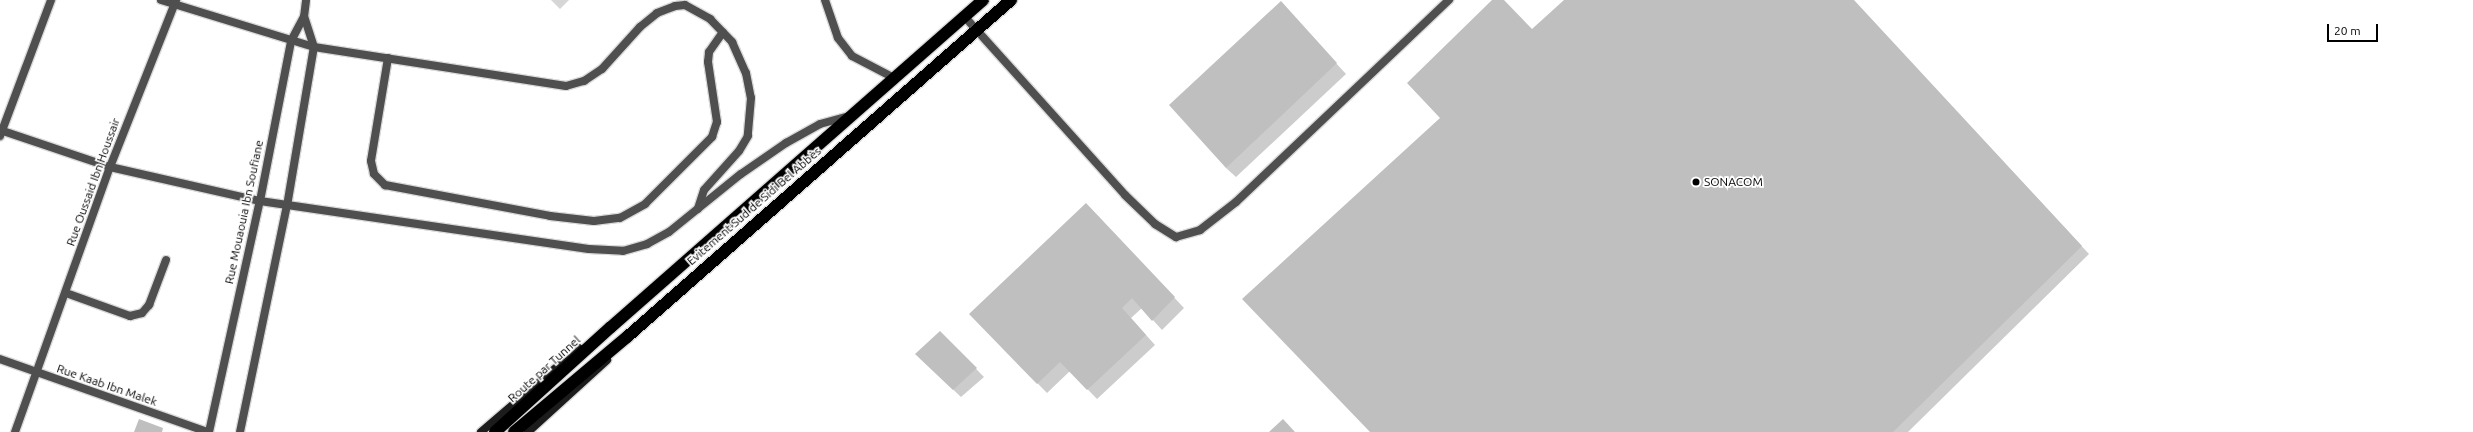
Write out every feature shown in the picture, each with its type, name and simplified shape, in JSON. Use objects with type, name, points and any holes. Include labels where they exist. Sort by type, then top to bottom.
[{"type":"highway","name":"Evitement Sud de Sidi Bel Abbès","points":[[611,327],[982,0]]},
{"type":"highway","name":"Evitement Sud de Sidi Bel Abbès","points":[[514,432],[626,337],[1011,0]]},
{"type":"highway","points":[[879,91],[892,104]]},
{"type":"highway","points":[[866,103],[870,112],[878,117]]},
{"type":"highway","name":"Route par Tunnel","points":[[496,432],[611,327]]},
{"type":"main road","points":[[481,432],[586,343],[611,327]]},
{"type":"main road","points":[[528,432],[600,368],[626,337]]},
{"type":"street","points":[[51,0],[1,132],[110,167],[287,206],[589,249],[623,251],[647,244],[669,232],[741,174],[786,143],[820,124],[852,115]]},
{"type":"street","points":[[161,0],[175,2],[291,41],[314,47],[566,86],[595,75],[640,27],[657,13],[675,6],[685,5],[710,19],[732,42],[746,73],[751,98],[751,121],[748,136],[739,152],[704,190],[698,209]]},
{"type":"street","name":"Rue Mouaouia Ibn Soufiane","points":[[208,432],[260,201],[291,41],[304,17],[306,0]]},
{"type":"street","points":[[825,0],[838,38],[852,56],[894,78]]},
{"type":"street","points":[[964,16],[1125,195],[1155,224],[1176,237],[1200,230],[1236,202],[1449,0]]},
{"type":"street","name":"Rue Oussaid Ibn Houssair","points":[[15,432],[110,167],[175,2]]},
{"type":"street","points":[[240,432],[287,206],[314,47],[304,17]]},
{"type":"street","points":[[388,58],[371,161],[374,174],[385,185],[542,215],[594,221],[620,218],[644,204],[712,137],[717,122],[708,62],[709,52],[723,32]]},
{"type":"street","points":[[66,293],[130,316],[142,313],[149,304],[166,260]]},
{"type":"street","name":"Rue Kaab Ibn Malek","points":[[0,359],[37,374],[208,432]]},
{"type":"shaded area","points":[[551,0],[569,0],[560,9]]},
{"type":"building","name":"SONACOM","points":[[1492,0],[1504,0],[1532,29],[1564,0],[1854,0],[2082,246],[1893,432],[1370,432],[1242,299],[1440,118],[1407,83]]},
{"type":"building","points":[[1281,1],[1337,63],[1226,168],[1169,105]]},
{"type":"building","points":[[1086,203],[1175,297],[1152,321],[1132,298],[1122,308],[1146,335],[1087,390],[1060,362],[1037,384],[969,314]]},
{"type":"building","points":[[940,331],[977,368],[953,390],[915,354]]},
{"type":"building","points":[[139,419],[163,428],[162,432],[134,432]]},
{"type":"building","points":[[1283,419],[1295,432],[1269,432]]},
{"type":"place","name":"SONACOM","points":[[1696,182]]}]
